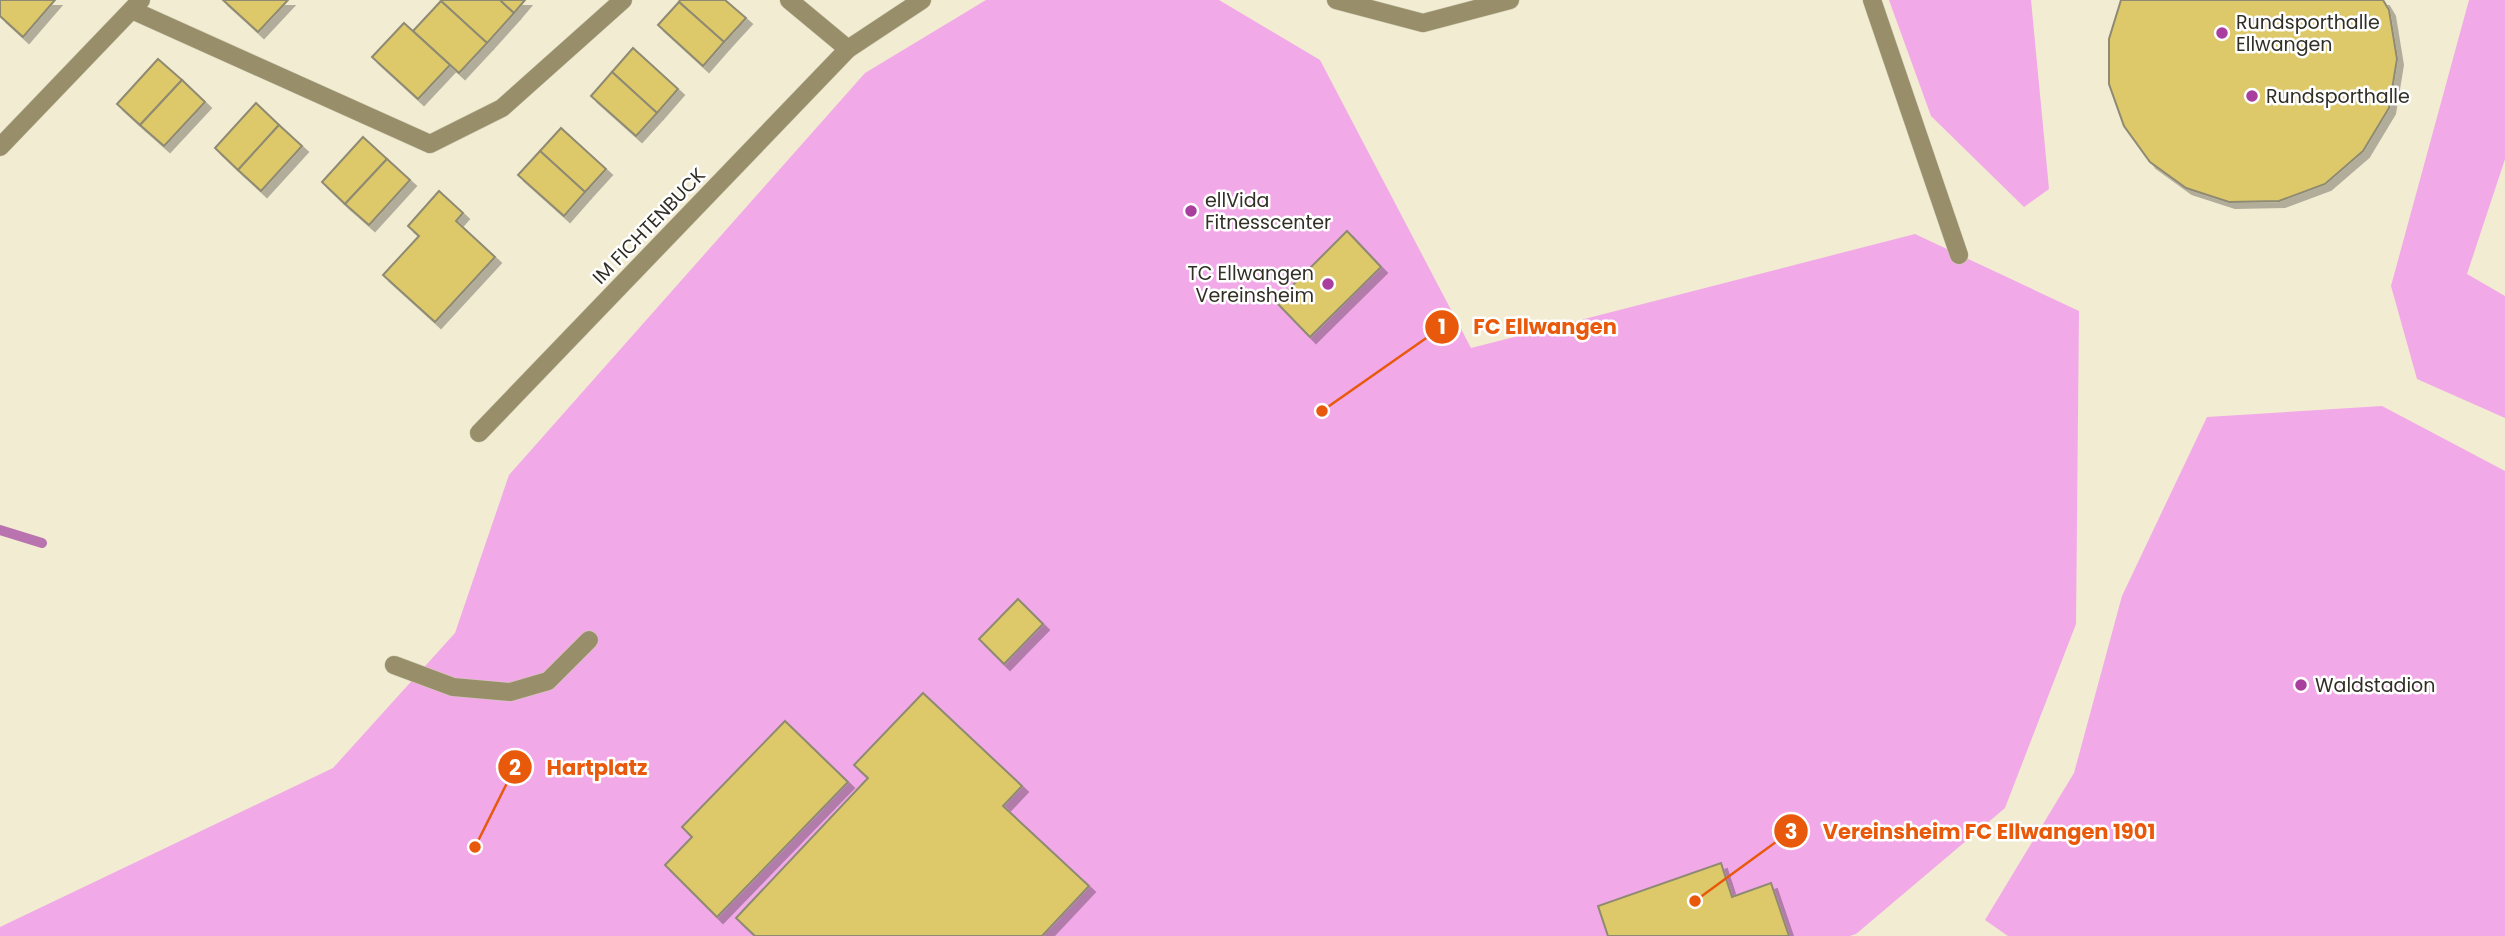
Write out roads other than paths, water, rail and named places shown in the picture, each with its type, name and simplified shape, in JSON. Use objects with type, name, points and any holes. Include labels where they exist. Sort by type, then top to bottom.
[{"type":"street","points":[[0,148],[137,5],[430,144],[502,108],[623,0]]},
{"type":"street","points":[[789,0],[848,49]]},
{"type":"street","name":"IM FICHTENBUCK","points":[[479,433],[848,49],[922,0]]},
{"type":"street","points":[[1336,0],[1423,23],[1510,0]]},
{"type":"street","points":[[1872,0],[1959,255]]},
{"type":"street","points":[[394,665],[453,687],[510,692],[548,681],[589,640]]},
{"type":"waterway","points":[[0,530],[42,543]]},
{"type":"place","name":"Rundsporthalle Ellwangen","points":[[2222,33]]},
{"type":"place","name":"Rundsporthalle","points":[[2252,96]]},
{"type":"place","name":"ellVida Fitnesscenter","points":[[1191,211]]},
{"type":"place","name":"TC Ellwangen Vereinsheim","points":[[1328,284]]},
{"type":"place","name":"FC Ellwangen","points":[[1322,411]]},
{"type":"place","name":"Waldstadion","points":[[2301,685]]},
{"type":"place","name":"Hartplatz","points":[[475,847]]},
{"type":"place","name":"Vereinsheim FC Ellwangen 1901","points":[[1695,901]]}]
